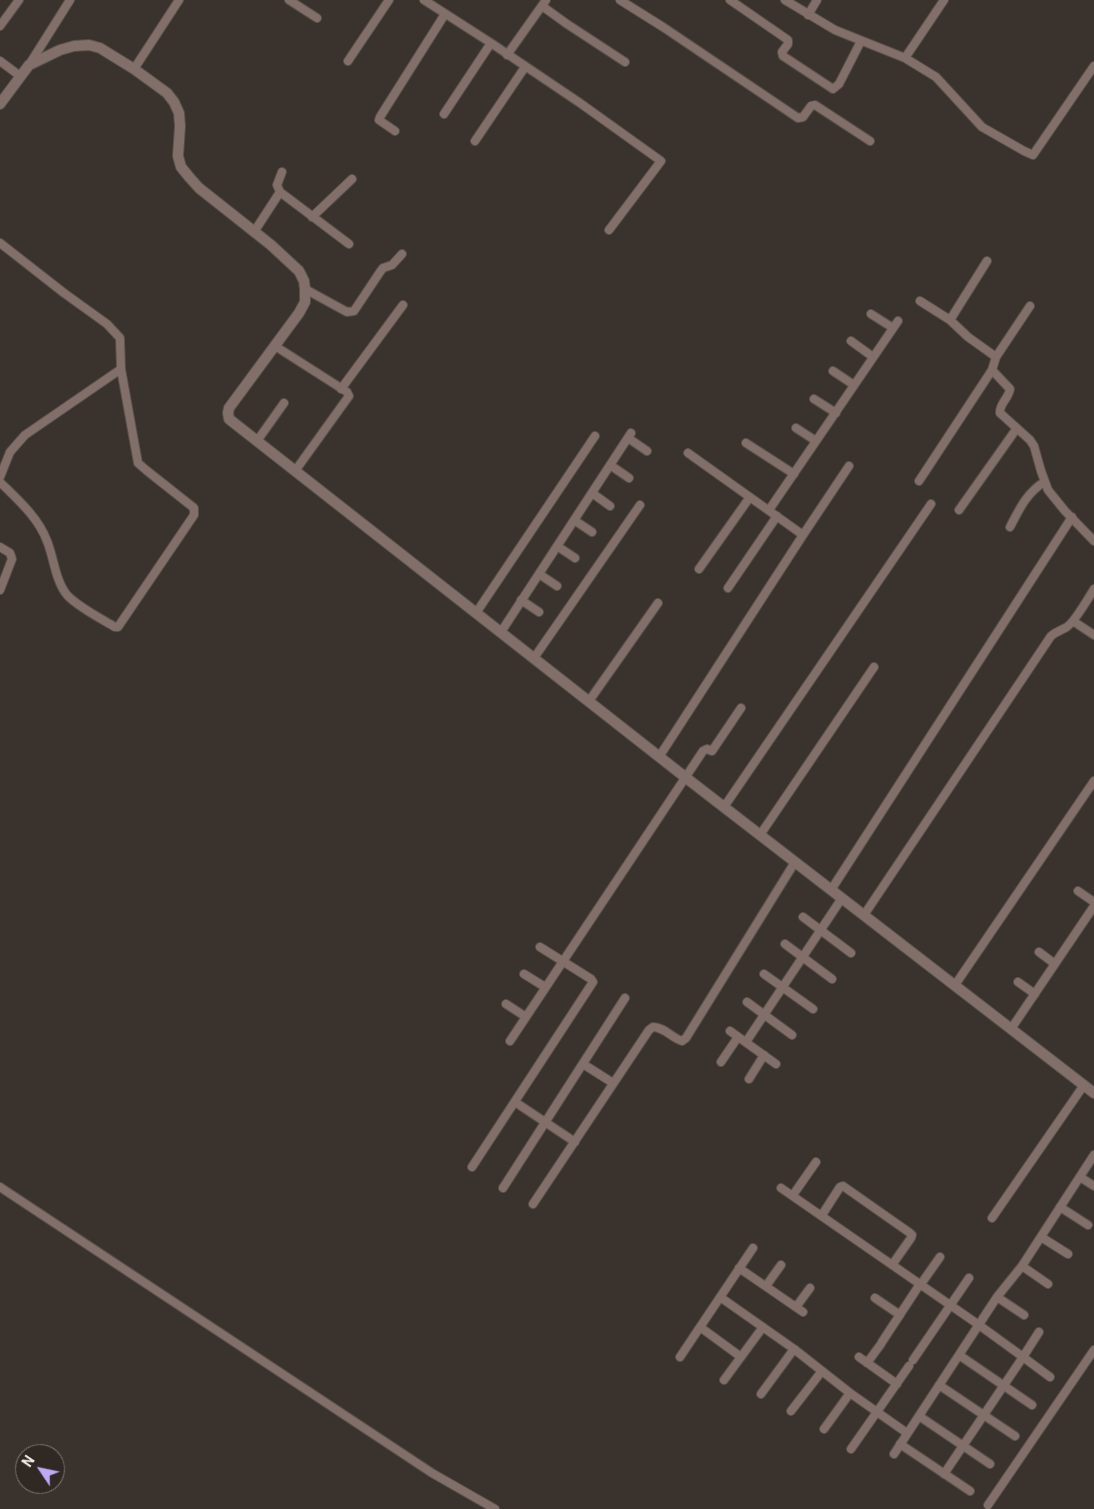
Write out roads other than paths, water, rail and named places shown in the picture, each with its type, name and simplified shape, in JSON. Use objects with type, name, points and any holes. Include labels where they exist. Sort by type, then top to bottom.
[{"type":"street","points":[[0,26],[19,0]]},
{"type":"street","points":[[0,104],[29,65],[70,0]]},
{"type":"street","points":[[134,69],[179,0]]},
{"type":"street","points":[[289,0],[316,18]]},
{"type":"street","points":[[348,62],[389,0]]},
{"type":"street","points":[[424,0],[491,42],[661,161],[609,230]]},
{"type":"street","points":[[620,0],[798,118],[803,117],[811,106],[815,105],[870,141]]},
{"type":"street","points":[[730,0],[788,40],[782,56],[834,88],[839,84],[861,41]]},
{"type":"street","points":[[785,0],[835,30],[905,58],[940,80],[982,127],[1033,155],[1094,66]]},
{"type":"street","points":[[808,14],[817,0]]},
{"type":"street","points":[[905,58],[944,0]]},
{"type":"street","points":[[507,55],[544,3],[567,24],[625,62]]},
{"type":"street","points":[[395,131],[379,120],[445,14]]},
{"type":"street","points":[[444,114],[491,42]]},
{"type":"street","points":[[29,65],[74,46],[89,45],[100,48],[134,69],[167,93],[180,113],[178,156],[181,166],[199,188],[272,245],[299,271],[304,280],[305,302],[299,313],[229,408],[229,419],[685,777],[1094,1093]]},
{"type":"street","points":[[0,61],[20,76]]},
{"type":"street","points":[[475,142],[525,67]]},
{"type":"street","points":[[282,172],[277,185],[280,192],[349,244]]},
{"type":"street","points":[[312,216],[352,179]]},
{"type":"street","points":[[254,232],[280,192]]},
{"type":"street","points":[[0,243],[116,332],[120,338],[121,369],[138,463],[194,508],[195,511],[118,627],[115,627],[67,594],[59,580],[48,542],[39,524],[18,499],[0,482]]},
{"type":"street","points":[[305,289],[347,312],[354,311],[383,268],[392,265],[402,254]]},
{"type":"street","points":[[950,320],[987,261]]},
{"type":"street","points":[[920,301],[950,320],[968,337],[996,357]]},
{"type":"street","points":[[341,388],[403,305]]},
{"type":"street","points":[[919,481],[992,370],[996,357],[1030,306]]},
{"type":"street","points":[[871,314],[893,328]]},
{"type":"street","points":[[769,510],[898,320]]},
{"type":"street","points":[[851,342],[873,357]]},
{"type":"street","points":[[275,346],[347,392],[349,396],[295,471]]},
{"type":"street","points":[[0,478],[10,452],[25,435],[121,369]]},
{"type":"street","points":[[833,370],[854,385]]},
{"type":"street","points":[[992,370],[1010,389],[1000,412],[1034,446],[1044,482],[1054,498],[1094,541]]},
{"type":"street","points":[[814,399],[836,413]]},
{"type":"street","points":[[257,441],[284,404]]},
{"type":"street","points":[[796,428],[816,441]]},
{"type":"street","points":[[959,510],[1017,428]]},
{"type":"street","points":[[476,613],[595,436]]},
{"type":"street","points":[[501,632],[629,436],[647,451]]},
{"type":"street","points":[[746,444],[794,474]]},
{"type":"street","points":[[688,453],[803,535]]},
{"type":"street","points":[[610,465],[629,478]]},
{"type":"street","points":[[659,756],[849,466]]},
{"type":"street","points":[[1010,527],[1026,498],[1044,482]]},
{"type":"street","points":[[592,494],[610,506]]},
{"type":"street","points":[[699,568],[750,497]]},
{"type":"street","points":[[724,807],[931,504]]},
{"type":"street","points":[[534,658],[640,505]]},
{"type":"street","points":[[728,588],[777,516]]},
{"type":"street","points":[[831,890],[1072,517]]},
{"type":"street","points":[[574,520],[592,532]]},
{"type":"street","points":[[557,546],[575,558]]},
{"type":"street","points":[[0,547],[10,553],[12,558],[0,590]]},
{"type":"street","points":[[539,574],[557,586]]},
{"type":"street","points":[[864,915],[1051,636],[1059,630],[1066,628],[1073,621],[1093,592]]},
{"type":"street","points":[[521,600],[539,612]]},
{"type":"street","points":[[589,701],[658,603]]},
{"type":"street","points":[[1073,621],[1094,635]]},
{"type":"street","points":[[760,835],[874,667]]},
{"type":"street","points":[[510,1041],[702,751],[712,751],[741,708]]},
{"type":"street","points":[[955,985],[1094,781]]},
{"type":"street","points":[[533,1204],[648,1030],[658,1027],[678,1040],[682,1041],[686,1038],[795,862]]},
{"type":"street","points":[[1078,891],[1094,902]]},
{"type":"street","points":[[746,1042],[842,898]]},
{"type":"street","points":[[1011,1029],[1094,906]]},
{"type":"street","points":[[803,917],[851,954]]},
{"type":"street","points":[[785,944],[832,979]]},
{"type":"street","points":[[472,1167],[592,982],[591,979],[540,946]]},
{"type":"street","points":[[1039,952],[1055,964]]},
{"type":"street","points":[[524,974],[545,988]]},
{"type":"street","points":[[764,974],[813,1009]]},
{"type":"street","points":[[1018,982],[1035,994]]},
{"type":"street","points":[[503,1188],[625,998]]},
{"type":"street","points":[[747,1002],[792,1035]]},
{"type":"street","points":[[506,1004],[526,1017]]},
{"type":"street","points":[[730,1030],[776,1064]]},
{"type":"street","points":[[721,1062],[738,1037]]},
{"type":"street","points":[[749,1078],[764,1056]]},
{"type":"street","points":[[583,1064],[614,1083]]},
{"type":"street","points":[[992,1218],[1084,1085]]},
{"type":"street","points":[[515,1102],[575,1142]]},
{"type":"street","points":[[894,1454],[997,1298],[1022,1266],[1094,1155]]},
{"type":"street","points":[[793,1196],[816,1162]]},
{"type":"street","points":[[1080,1177],[1094,1186]]},
{"type":"street","points":[[822,1215],[840,1187],[843,1186],[910,1233],[912,1235],[911,1238],[892,1265]]},
{"type":"street","points":[[0,1187],[432,1473],[495,1509]]},
{"type":"street","points":[[781,1188],[921,1284],[1050,1377]]},
{"type":"street","points":[[1060,1207],[1088,1225]]},
{"type":"street","points":[[1041,1237],[1068,1254]]},
{"type":"street","points":[[680,1357],[753,1248]]},
{"type":"street","points":[[867,1363],[940,1257]]},
{"type":"street","points":[[766,1286],[781,1265]]},
{"type":"street","points":[[1022,1266],[1048,1284]]},
{"type":"street","points":[[739,1268],[800,1309],[810,1288]]},
{"type":"street","points":[[851,1449],[969,1278]]},
{"type":"street","points":[[720,1297],[794,1349],[907,1434]]},
{"type":"street","points":[[874,1298],[900,1315]]},
{"type":"street","points":[[997,1298],[1024,1315]]},
{"type":"street","points":[[700,1327],[741,1357]]},
{"type":"street","points":[[724,1380],[763,1327]]},
{"type":"street","points":[[944,1474],[1039,1332]]},
{"type":"street","points":[[761,1394],[794,1349]]},
{"type":"street","points":[[988,1505],[1094,1350]]},
{"type":"street","points":[[959,1355],[1032,1405]]},
{"type":"street","points":[[859,1357],[897,1384]]},
{"type":"street","points":[[791,1411],[822,1371]]},
{"type":"street","points":[[939,1385],[1015,1436]]},
{"type":"street","points":[[824,1429],[850,1393]]},
{"type":"street","points":[[919,1416],[990,1464]]},
{"type":"street","points":[[900,1444],[970,1492]]}]
